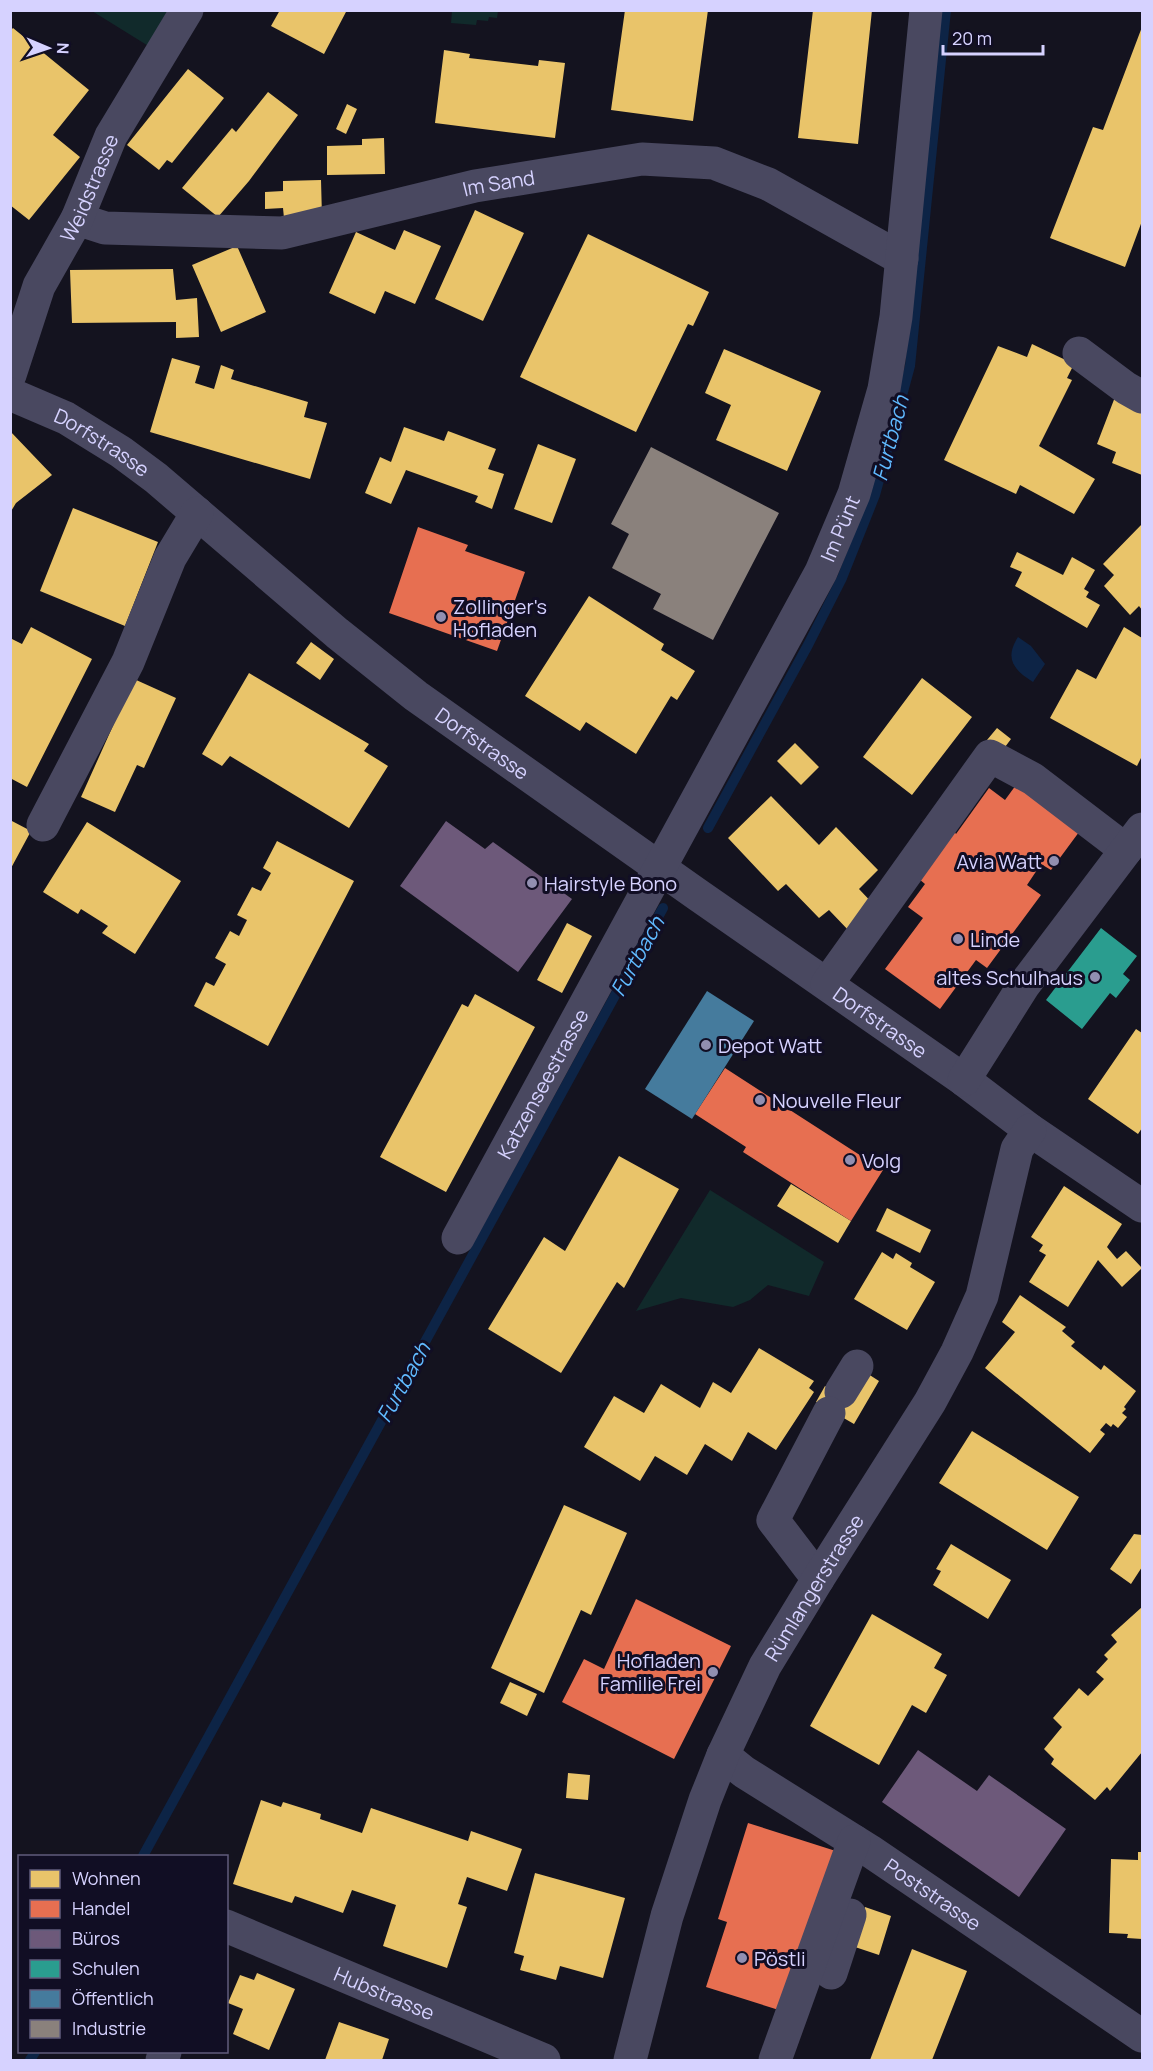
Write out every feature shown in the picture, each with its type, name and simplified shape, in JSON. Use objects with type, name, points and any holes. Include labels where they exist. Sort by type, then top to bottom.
[{"type":"street","name":"Weidstrasse","points":[[10,375],[39,286],[77,219],[111,136],[187,10]]},
{"type":"street","name":"Im Pünt","points":[[659,868],[822,572],[854,494],[884,389],[896,317],[926,10]]},
{"type":"street","name":"Im Sand","points":[[77,219],[105,228],[282,232],[475,186],[642,159],[714,163],[768,184],[902,259]]},
{"type":"street","points":[[10,302],[39,286]]},
{"type":"street","points":[[1079,353],[1126,388],[1143,397]]},
{"type":"street","name":"Dorfstrasse","points":[[10,394],[66,418],[121,452],[156,478],[337,633],[416,696],[964,1080],[1030,1130],[1143,1206]]},
{"type":"street","points":[[43,825],[128,662],[170,558],[197,513]]},
{"type":"street","points":[[827,984],[990,756],[1134,840],[1024,985],[964,1080]]},
{"type":"street","name":"Katzenseestrasse","points":[[458,1238],[659,868]]},
{"type":"street","name":"Rümlangerstrasse","points":[[630,2061],[667,1916],[705,1800],[723,1755],[765,1666],[930,1402],[957,1353],[982,1296],[1017,1149],[1030,1130]]},
{"type":"street","points":[[818,1579],[773,1520],[843,1390]]},
{"type":"street","name":"Poststrasse","points":[[723,1755],[744,1772],[862,1846],[1143,2036]]},
{"type":"street","points":[[831,1973],[862,1846]]},
{"type":"street","points":[[775,2061],[862,1846]]},
{"type":"street","name":"Hubstrasse","points":[[228,1927],[543,2061]]},
{"type":"green space","points":[[92,11],[175,11],[150,47]]},
{"type":"green space","points":[[452,11],[498,11],[497,18],[489,17],[488,21],[477,20],[476,25],[451,23]]},
{"type":"green space","points":[[710,1190],[824,1262],[809,1296],[768,1285],[750,1300],[733,1307],[681,1298],[636,1311]]},
{"type":"water","points":[[1018,637],[1031,646],[1045,664],[1033,682],[1013,663],[1012,652]]},
{"type":"building: Wohnen","points":[[280,10],[347,10],[324,54],[271,26]]},
{"type":"building: Wohnen","points":[[625,10],[708,10],[693,121],[611,110]]},
{"type":"building: Wohnen","points":[[813,10],[872,10],[858,144],[798,138]]},
{"type":"building: Wohnen","points":[[1142,27],[1142,221],[1125,267],[1050,238],[1093,127],[1103,130]]},
{"type":"building: Wohnen","points":[[13,28],[89,90],[53,135],[80,157],[29,220],[10,205],[10,31]]},
{"type":"building: Wohnen","points":[[444,50],[470,54],[469,58],[538,66],[539,60],[565,63],[555,138],[435,123]]},
{"type":"building: Wohnen","points":[[188,69],[224,98],[172,163],[167,160],[159,170],[127,145]]},
{"type":"building: Wohnen","points":[[268,92],[298,115],[249,181],[218,217],[182,188],[232,128],[236,132]]},
{"type":"building: Wohnen","points":[[347,104],[357,109],[346,134],[336,129]]},
{"type":"building: Wohnen","points":[[384,138],[385,174],[327,175],[327,146],[362,145],[362,139]]},
{"type":"building: Wohnen","points":[[321,180],[322,217],[284,218],[283,208],[265,209],[265,192],[283,191],[283,181]]},
{"type":"building: Wohnen","points":[[475,210],[524,233],[483,321],[435,299]]},
{"type":"building: Wohnen","points":[[404,230],[441,246],[415,304],[385,291],[375,314],[329,293],[356,232],[395,250]]},
{"type":"building: Wohnen","points":[[588,234],[709,292],[693,326],[688,324],[636,432],[520,377]]},
{"type":"building: Wohnen","points":[[237,246],[266,312],[221,332],[192,265]]},
{"type":"building: Wohnen","points":[[173,269],[176,300],[197,298],[199,337],[176,338],[176,322],[72,323],[70,270]]},
{"type":"building: Wohnen","points":[[1032,344],[1074,364],[1067,378],[1072,380],[1039,446],[1095,479],[1074,514],[1020,485],[1016,494],[944,460],[998,346],[1027,357]]},
{"type":"building: Wohnen","points":[[724,349],[821,391],[787,471],[716,440],[731,405],[705,393]]},
{"type":"building: Wohnen","points":[[172,358],[200,366],[195,383],[214,389],[221,365],[234,370],[231,379],[308,402],[304,417],[327,423],[310,479],[150,432]]},
{"type":"building: Wohnen","points":[[1115,397],[1142,408],[1142,475],[1112,463],[1116,452],[1097,444]]},
{"type":"building: Wohnen","points":[[404,427],[444,441],[448,431],[496,449],[488,469],[504,474],[492,509],[475,502],[478,496],[406,470],[391,504],[365,493],[380,457],[391,462]]},
{"type":"building: Wohnen","points":[[10,431],[52,475],[16,503],[10,513]]},
{"type":"building: Wohnen","points":[[538,444],[576,459],[552,523],[514,509]]},
{"type":"building: Wohnen","points":[[73,508],[158,542],[125,626],[40,591]]},
{"type":"building: Wohnen","points":[[1142,524],[1142,610],[1139,606],[1130,615],[1104,586],[1114,575],[1103,564]]},
{"type":"building: Wohnen","points":[[1017,552],[1063,575],[1072,557],[1095,570],[1084,589],[1089,592],[1086,597],[1100,605],[1087,628],[1015,586],[1022,572],[1010,567]]},
{"type":"building: Wohnen","points":[[589,596],[664,644],[661,650],[695,671],[677,700],[671,696],[636,754],[586,722],[580,731],[525,696]]},
{"type":"building: Wohnen","points":[[31,627],[92,659],[27,787],[10,778],[10,642],[12,639],[22,644]]},
{"type":"building: Wohnen","points":[[1124,627],[1142,638],[1142,756],[1137,766],[1050,718],[1077,669],[1096,679]]},
{"type":"building: Wohnen","points":[[311,642],[334,659],[320,680],[296,663]]},
{"type":"building: Wohnen","points":[[249,673],[369,744],[364,751],[388,766],[349,828],[230,756],[222,766],[202,754]]},
{"type":"building: Wohnen","points":[[922,678],[972,717],[912,795],[863,757]]},
{"type":"building: Wohnen","points":[[134,679],[176,698],[144,768],[137,765],[115,812],[81,797]]},
{"type":"building: Wohnen","points":[[997,728],[1011,739],[1002,751],[987,740]]},
{"type":"building: Wohnen","points":[[795,743],[819,767],[801,785],[777,761]]},
{"type":"building: Wohnen","points":[[771,796],[819,845],[836,827],[878,870],[859,889],[877,908],[851,933],[829,910],[819,918],[786,884],[778,891],[728,838]]},
{"type":"building: Wohnen","points":[[10,820],[31,831],[10,870]]},
{"type":"building: Wohnen","points":[[87,822],[181,881],[135,954],[102,933],[108,926],[81,909],[78,914],[43,892]]},
{"type":"building: Wohnen","points":[[277,841],[354,881],[268,1046],[194,1006],[206,982],[214,986],[226,964],[215,958],[230,931],[239,936],[247,920],[237,915],[252,887],[261,891],[271,873],[263,868]]},
{"type":"building: Wohnen","points":[[567,923],[592,936],[562,993],[537,980]]},
{"type":"building: Wohnen","points":[[475,994],[535,1027],[446,1192],[380,1157],[462,1004],[468,1007]]},
{"type":"building: Wohnen","points":[[1136,1029],[1142,1033],[1142,1128],[1138,1134],[1088,1099]]},
{"type":"building: Wohnen","points":[[619,1156],[679,1189],[624,1288],[617,1282],[561,1373],[488,1329],[544,1237],[565,1251]]},
{"type":"building: Wohnen","points":[[791,1184],[851,1221],[838,1243],[777,1206]]},
{"type":"building: Wohnen","points":[[1064,1186],[1122,1224],[1107,1247],[1117,1259],[1126,1251],[1142,1268],[1122,1287],[1098,1260],[1068,1307],[1029,1282],[1046,1255],[1039,1251],[1043,1245],[1031,1237]]},
{"type":"building: Wohnen","points":[[887,1208],[931,1230],[920,1253],[876,1231]]},
{"type":"building: Wohnen","points":[[882,1252],[893,1259],[896,1253],[912,1263],[910,1267],[935,1282],[907,1330],[854,1299]]},
{"type":"building: Wohnen","points":[[1020,1295],[1066,1327],[1062,1331],[1075,1342],[1071,1346],[1101,1370],[1104,1365],[1136,1391],[1124,1407],[1126,1409],[1122,1413],[1127,1417],[1118,1428],[1106,1423],[1100,1430],[1105,1434],[1090,1453],[985,1368],[1015,1332],[1002,1322]]},
{"type":"building: Wohnen","points":[[759,1348],[814,1381],[809,1388],[814,1392],[776,1450],[748,1432],[732,1461],[705,1444],[687,1475],[655,1456],[640,1481],[584,1447],[614,1396],[644,1413],[661,1384],[700,1408],[713,1382],[731,1393]]},
{"type":"building: Wohnen","points":[[865,1372],[879,1381],[854,1424],[816,1402],[825,1386],[849,1399]]},
{"type":"building: Wohnen","points":[[972,1431],[1079,1497],[1047,1550],[939,1483]]},
{"type":"building: Wohnen","points":[[564,1505],[627,1533],[591,1615],[581,1610],[544,1693],[491,1668]]},
{"type":"building: Wohnen","points":[[1134,1534],[1142,1535],[1142,1567],[1131,1584],[1110,1569]]},
{"type":"building: Wohnen","points":[[951,1544],[1011,1580],[988,1619],[933,1585],[941,1571],[936,1569]]},
{"type":"building: Wohnen","points":[[1142,1607],[1142,1752],[1110,1791],[1107,1787],[1095,1800],[1051,1764],[1054,1759],[1044,1749],[1062,1727],[1053,1718],[1079,1688],[1088,1696],[1104,1679],[1096,1672],[1108,1659],[1104,1655],[1117,1642],[1111,1635]]},
{"type":"building: Wohnen","points":[[872,1614],[942,1654],[934,1668],[947,1675],[926,1713],[912,1705],[879,1765],[810,1726]]},
{"type":"building: Wohnen","points":[[510,1682],[537,1694],[527,1716],[500,1703]]},
{"type":"building: Wohnen","points":[[568,1773],[590,1775],[588,1800],[566,1798]]},
{"type":"building: Wohnen","points":[[261,1800],[281,1807],[283,1802],[321,1814],[320,1819],[362,1833],[371,1808],[468,1841],[471,1831],[522,1849],[507,1891],[467,1877],[458,1904],[467,1907],[447,1968],[383,1946],[396,1905],[352,1890],[343,1913],[295,1896],[292,1903],[233,1884]]},
{"type":"building: Wohnen","points":[[1138,1852],[1142,1852],[1142,1939],[1127,1938],[1128,1934],[1109,1933],[1111,1859],[1138,1860]]},
{"type":"building: Wohnen","points":[[535,1873],[625,1898],[603,1978],[560,1966],[556,1980],[520,1970],[524,1956],[514,1953]]},
{"type":"building: Wohnen","points":[[865,1907],[891,1916],[879,1955],[852,1946]]},
{"type":"building: Wohnen","points":[[912,1949],[967,1971],[932,2060],[870,2060]]},
{"type":"building: Wohnen","points":[[257,1973],[295,1989],[269,2050],[233,2034],[243,2009],[228,2003],[240,1975],[254,1980]]},
{"type":"building: Wohnen","points":[[339,2022],[389,2039],[382,2060],[325,2060]]},
{"type":"building: Handel","points":[[418,527],[468,545],[465,551],[525,572],[497,651],[389,613]]},
{"type":"building: Handel","name":"Linde","points":[[1021,778],[1082,828],[1051,870],[1041,864],[1027,885],[1041,895],[987,968],[976,960],[940,1009],[885,969],[923,918],[908,907],[925,884],[919,879],[954,831],[956,834],[989,788],[1005,800]]},
{"type":"building: Handel","points":[[725,1068],[883,1170],[851,1221],[743,1152],[746,1147],[695,1114]]},
{"type":"building: Handel","points":[[636,1599],[731,1646],[674,1759],[562,1702],[584,1659],[604,1669]]},
{"type":"building: Handel","points":[[748,1823],[842,1853],[782,2011],[706,1987],[727,1922],[718,1919]]},
{"type":"building: Büros","points":[[446,821],[485,849],[493,842],[572,899],[518,972],[400,886]]},
{"type":"building: Büros","points":[[918,1750],[977,1791],[989,1775],[1066,1829],[1019,1897],[882,1802]]},
{"type":"building: Schulen","name":"altes Schulhaus","points":[[1101,928],[1137,956],[1123,974],[1130,980],[1116,998],[1110,993],[1082,1029],[1046,1000]]},
{"type":"building: Öffentlich","name":"Depot Watt","points":[[707,991],[754,1021],[692,1119],[645,1089]]},
{"type":"building: Industrie","points":[[651,447],[779,513],[713,640],[653,609],[661,594],[612,568],[629,534],[611,524]]},
{"type":"waterway","name":"Furtbach","points":[[708,828],[842,578],[875,495],[910,366],[946,10]]},
{"type":"waterway","name":"Furtbach","points":[[144,1855],[663,908]]},
{"type":"waterway","name":"Furtbach","points":[[30,2060],[34,2053]]},
{"type":"place","name":"Zollinger's Hofladen","points":[[441,617]]},
{"type":"place","name":"Avia Watt","points":[[1054,861]]},
{"type":"place","name":"Hairstyle Bono","points":[[532,883]]},
{"type":"place","name":"Linde","points":[[958,939]]},
{"type":"place","name":"altes Schulhaus","points":[[1095,977]]},
{"type":"place","name":"Depot Watt","points":[[706,1045]]},
{"type":"place","name":"Nouvelle Fleur","points":[[760,1100]]},
{"type":"place","name":"Volg","points":[[850,1160]]},
{"type":"place","name":"Hofladen Familie Frei","points":[[713,1672]]},
{"type":"place","name":"Pöstli","points":[[742,1958]]}]
